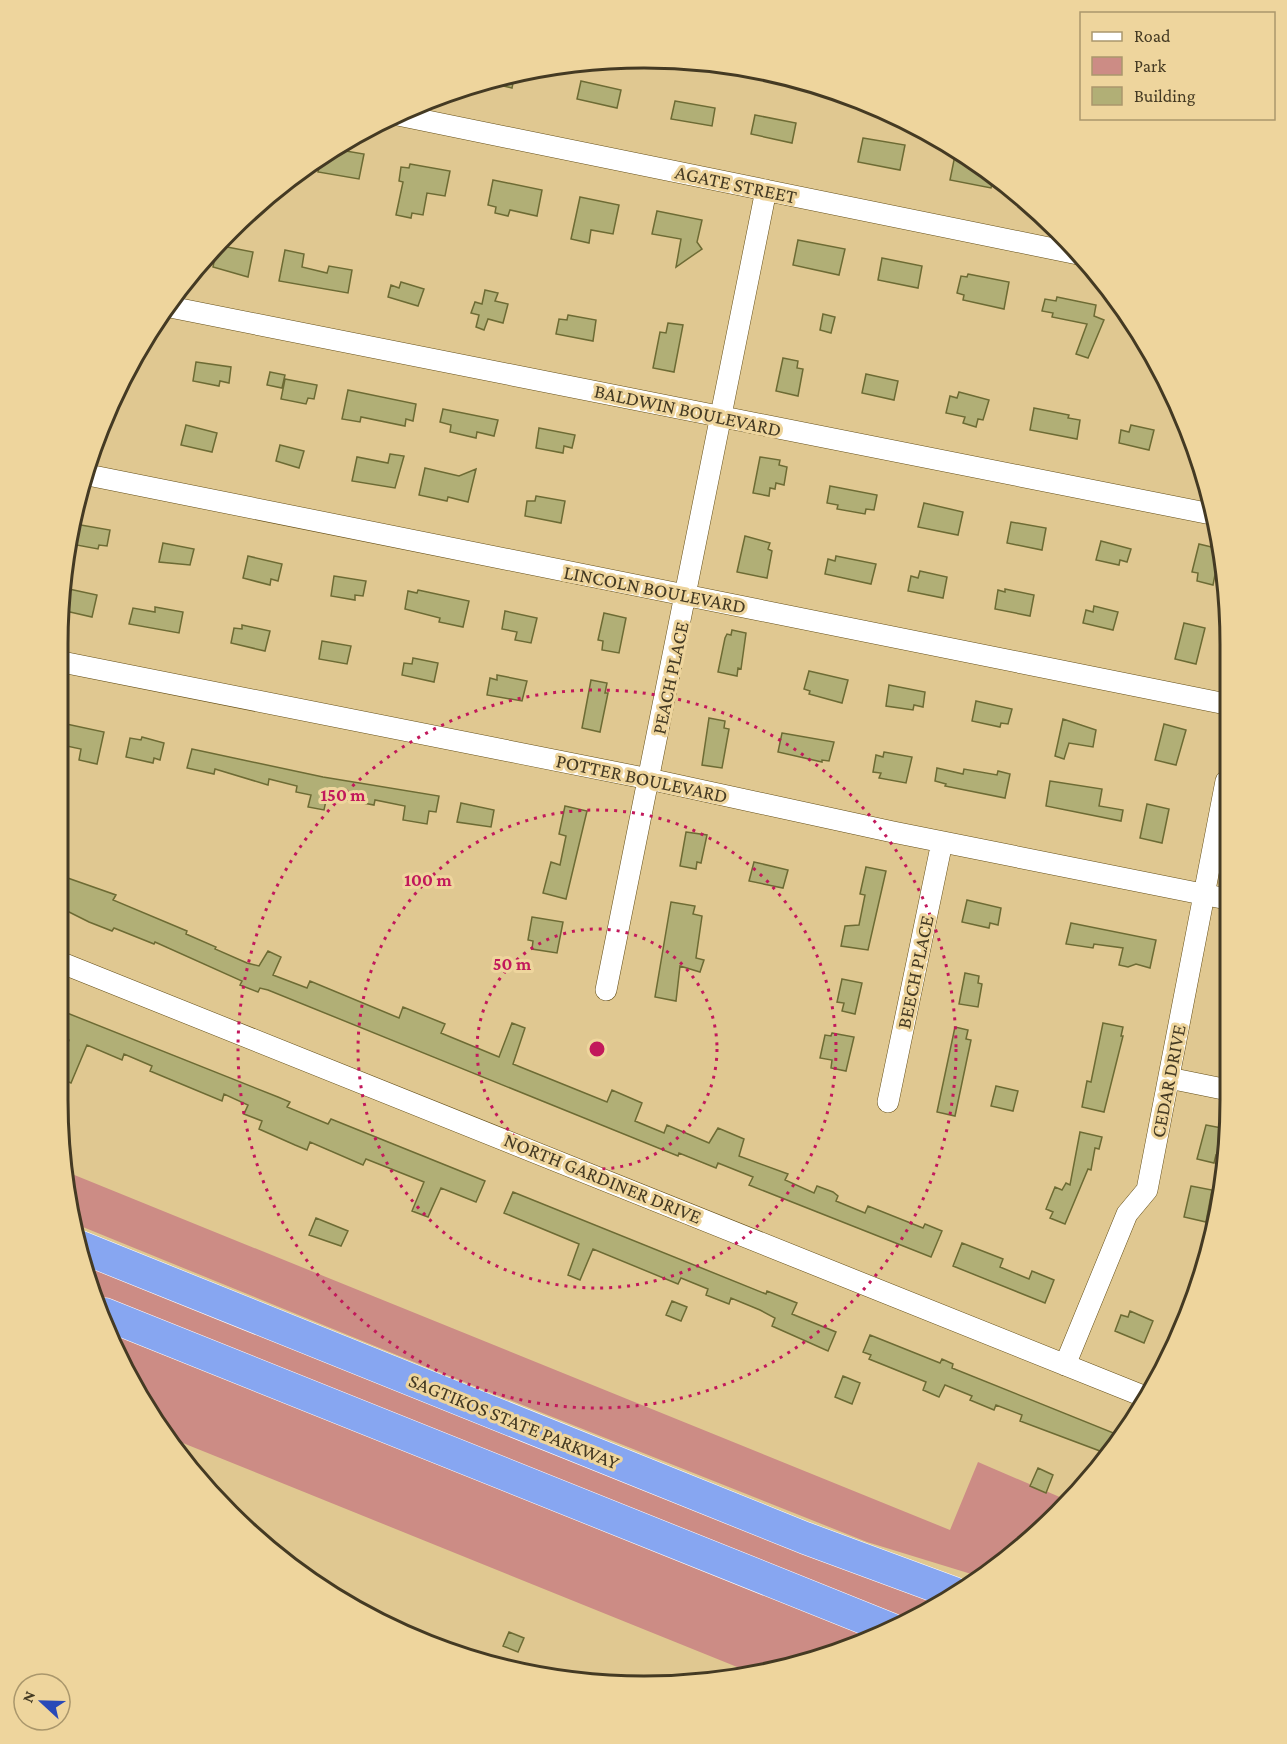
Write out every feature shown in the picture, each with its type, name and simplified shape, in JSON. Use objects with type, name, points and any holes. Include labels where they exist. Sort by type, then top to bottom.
[{"type":"highway","name":"SAGTIKOS STATE PARKWAY","points":[[87,1249],[806,1538],[946,1590]]},
{"type":"highway","points":[[109,1316],[790,1591],[883,1624]]},
{"type":"street","name":"AGATE STREET","points":[[409,117],[1065,251]]},
{"type":"street","name":"PEACH PLACE","points":[[606,990],[687,596],[766,190]]},
{"type":"street","name":"BALDWIN BOULEVARD","points":[[176,308],[1204,512]]},
{"type":"street","name":"LINCOLN BOULEVARD","points":[[93,476],[1220,703]]},
{"type":"street","name":"POTTER BOULEVARD","points":[[68,663],[649,779],[942,842],[1220,897]]},
{"type":"street","name":"CEDAR DRIVE","points":[[1065,1365],[1127,1214],[1147,1190],[1220,812]]},
{"type":"street","name":"BEECH PLACE","points":[[888,1102],[942,842]]},
{"type":"street","name":"NORTH GARDINER DRIVE","points":[[68,965],[1139,1394]]},
{"type":"street","points":[[1169,1078],[1220,1088]]},
{"type":"green space","points":[[72,1174],[950,1530],[978,1462],[1061,1497],[1023,1534],[971,1574],[867,1542],[419,1364],[82,1227]]},
{"type":"green space","points":[[91,1264],[935,1597],[893,1619],[105,1306]]},
{"type":"green space","points":[[118,1337],[864,1633],[793,1657],[740,1668],[180,1442],[145,1388]]},
{"type":"building","points":[[581,81],[621,90],[617,108],[577,99]]},
{"type":"building","points":[[513,83],[512,88],[501,86]]},
{"type":"building","points":[[675,101],[715,108],[712,126],[671,119]]},
{"type":"building","points":[[755,115],[796,123],[792,143],[751,134]]},
{"type":"building","points":[[863,138],[905,145],[900,170],[858,162]]},
{"type":"building","points":[[346,151],[364,154],[359,179],[318,172],[319,168]]},
{"type":"building","points":[[954,159],[992,185],[991,188],[950,180]]},
{"type":"building","points":[[410,164],[450,171],[445,196],[427,193],[423,215],[412,213],[411,218],[396,215],[403,182],[399,181],[401,167],[409,168]]},
{"type":"building","points":[[493,180],[542,190],[537,216],[510,210],[508,216],[495,213],[496,207],[488,205]]},
{"type":"building","points":[[580,197],[619,205],[613,234],[591,230],[589,243],[571,239]]},
{"type":"building","points":[[657,211],[702,220],[697,242],[702,249],[676,267],[681,239],[652,234]]},
{"type":"building","points":[[798,240],[845,249],[839,275],[793,265]]},
{"type":"building","points":[[226,247],[253,252],[248,277],[213,267],[214,259]]},
{"type":"building","points":[[285,250],[304,254],[302,267],[327,273],[329,266],[352,270],[348,293],[279,281]]},
{"type":"building","points":[[882,258],[922,266],[918,288],[878,280]]},
{"type":"building","points":[[968,274],[1009,282],[1004,309],[963,300],[964,295],[957,293],[961,276],[967,277]]},
{"type":"building","points":[[401,282],[424,289],[418,306],[388,297],[391,285],[399,288]]},
{"type":"building","points":[[485,290],[498,293],[495,301],[508,304],[503,323],[488,319],[484,330],[476,327],[479,315],[471,313],[475,302],[482,304]]},
{"type":"building","points":[[1057,297],[1096,305],[1094,316],[1104,320],[1088,358],[1076,354],[1087,324],[1052,317],[1053,313],[1042,311],[1045,299],[1056,301]]},
{"type":"building","points":[[823,314],[835,317],[831,333],[820,330]]},
{"type":"building","points":[[568,315],[596,320],[593,341],[556,334],[559,319],[567,320]]},
{"type":"building","points":[[668,323],[683,325],[674,372],[653,368],[660,332],[666,333]]},
{"type":"building","points":[[783,358],[798,361],[797,368],[803,369],[798,396],[776,391]]},
{"type":"building","points":[[196,362],[231,367],[229,383],[220,381],[219,386],[193,381]]},
{"type":"building","points":[[270,372],[285,375],[282,388],[267,385]]},
{"type":"building","points":[[866,374],[898,381],[894,400],[862,393]]},
{"type":"building","points":[[285,379],[317,385],[314,399],[308,398],[306,404],[281,399]]},
{"type":"building","points":[[348,390],[416,404],[413,421],[406,419],[405,426],[361,417],[360,422],[342,419]]},
{"type":"building","points":[[959,392],[989,400],[983,420],[978,419],[976,427],[963,423],[965,417],[946,413],[950,396],[957,398]]},
{"type":"building","points":[[1034,408],[1069,415],[1068,418],[1080,420],[1077,439],[1030,430]]},
{"type":"building","points":[[443,409],[498,420],[494,436],[477,432],[476,438],[450,432],[451,425],[440,422]]},
{"type":"building","points":[[186,425],[217,433],[212,452],[181,445]]},
{"type":"building","points":[[1131,425],[1154,430],[1149,450],[1119,443],[1121,430],[1129,432]]},
{"type":"building","points":[[539,428],[575,435],[572,448],[564,446],[563,453],[536,448]]},
{"type":"building","points":[[280,445],[304,451],[299,468],[276,461]]},
{"type":"building","points":[[390,454],[404,456],[395,488],[352,481],[357,457],[388,463]]},
{"type":"building","points":[[760,457],[780,460],[779,465],[787,467],[784,485],[776,483],[775,489],[770,488],[769,496],[753,493]]},
{"type":"building","points":[[425,468],[459,476],[476,469],[468,502],[448,497],[447,501],[419,495]]},
{"type":"building","points":[[830,486],[877,495],[874,510],[866,509],[865,514],[837,509],[838,505],[827,503]]},
{"type":"building","points":[[536,496],[565,501],[561,523],[525,516],[527,501],[535,501]]},
{"type":"building","points":[[924,503],[963,512],[958,535],[918,527]]},
{"type":"building","points":[[1011,522],[1046,528],[1042,550],[1007,543]]},
{"type":"building","points":[[80,525],[110,530],[107,546],[99,545],[98,549],[76,545]]},
{"type":"building","points":[[745,536],[770,543],[768,549],[772,551],[767,578],[737,572]]},
{"type":"building","points":[[1101,541],[1131,549],[1127,562],[1120,560],[1119,565],[1096,560]]},
{"type":"building","points":[[163,543],[194,549],[190,565],[159,562]]},
{"type":"building","points":[[1199,544],[1211,547],[1215,573],[1213,585],[1197,581],[1198,573],[1192,572]]},
{"type":"building","points":[[248,556],[282,564],[278,581],[271,579],[270,585],[243,578]]},
{"type":"building","points":[[836,556],[876,564],[871,584],[825,574],[828,559],[835,561]]},
{"type":"building","points":[[920,571],[947,577],[943,598],[908,591],[911,576],[918,578]]},
{"type":"building","points":[[334,576],[366,581],[363,596],[355,595],[355,600],[331,596]]},
{"type":"building","points":[[70,589],[97,595],[92,617],[69,612]]},
{"type":"building","points":[[1005,589],[1034,595],[1030,616],[995,609],[998,590],[1005,592]]},
{"type":"building","points":[[418,590],[469,601],[463,627],[439,622],[440,618],[405,609],[408,591],[417,593]]},
{"type":"building","points":[[1094,606],[1118,612],[1113,630],[1083,623],[1086,610],[1093,612]]},
{"type":"building","points":[[155,607],[183,612],[179,633],[129,624],[133,608],[155,612]]},
{"type":"building","points":[[505,611],[537,618],[531,643],[515,640],[517,632],[502,629]]},
{"type":"building","points":[[604,613],[626,618],[619,653],[602,650],[603,641],[598,640]]},
{"type":"building","points":[[1184,623],[1205,628],[1196,664],[1175,659]]},
{"type":"building","points":[[242,625],[270,631],[265,651],[231,643],[234,628],[242,629]]},
{"type":"building","points":[[732,630],[746,633],[741,669],[738,668],[737,676],[718,672],[725,638],[727,634],[731,635]]},
{"type":"building","points":[[322,641],[351,646],[347,664],[319,659]]},
{"type":"building","points":[[413,658],[438,663],[434,682],[402,675],[404,663],[412,664]]},
{"type":"building","points":[[809,671],[848,680],[842,703],[809,694],[810,691],[804,689]]},
{"type":"building","points":[[497,675],[527,681],[522,701],[487,695],[490,678],[497,680]]},
{"type":"building","points":[[591,680],[607,683],[605,693],[608,693],[600,732],[582,728]]},
{"type":"building","points":[[889,685],[925,692],[923,707],[914,705],[913,710],[886,706]]},
{"type":"building","points":[[976,701],[1012,709],[1008,724],[1001,723],[1000,727],[972,721]]},
{"type":"building","points":[[709,718],[725,721],[724,728],[729,729],[722,768],[702,765]]},
{"type":"building","points":[[1063,719],[1096,730],[1093,747],[1069,743],[1064,759],[1055,756]]},
{"type":"building","points":[[68,724],[104,732],[97,764],[79,760],[81,749],[68,746]]},
{"type":"building","points":[[1164,724],[1186,730],[1176,765],[1155,760]]},
{"type":"building","points":[[782,733],[834,742],[829,761],[822,760],[822,762],[778,752]]},
{"type":"building","points":[[142,737],[164,743],[160,760],[154,758],[153,763],[126,757],[130,738],[141,740]]},
{"type":"building","points":[[192,749],[323,777],[439,796],[436,812],[429,811],[427,824],[403,820],[405,806],[375,800],[374,805],[327,796],[324,810],[308,807],[311,795],[296,792],[297,786],[269,779],[268,785],[215,769],[214,774],[187,768]]},
{"type":"building","points":[[884,752],[912,757],[906,783],[879,778],[881,773],[873,772],[876,755],[883,757]]},
{"type":"building","points":[[937,768],[963,774],[964,769],[997,775],[998,771],[1010,774],[1005,798],[945,786],[946,784],[935,781]]},
{"type":"building","points":[[1050,781],[1102,789],[1099,806],[1123,810],[1121,821],[1046,806]]},
{"type":"building","points":[[461,803],[494,810],[491,827],[457,822]]},
{"type":"building","points":[[1147,804],[1169,809],[1162,843],[1140,838]]},
{"type":"building","points":[[565,806],[587,811],[566,899],[543,893],[551,862],[560,865],[566,836],[559,834]]},
{"type":"building","points":[[686,832],[707,835],[701,863],[697,862],[696,869],[680,866]]},
{"type":"building","points":[[754,862],[788,870],[783,888],[749,881]]},
{"type":"building","points":[[866,867],[886,871],[868,950],[841,946],[845,926],[859,925],[865,895],[860,894]]},
{"type":"building","points":[[68,878],[116,895],[113,900],[187,931],[186,934],[247,963],[259,966],[268,951],[281,957],[273,975],[307,988],[310,981],[399,1018],[403,1007],[445,1024],[441,1033],[499,1057],[512,1023],[525,1028],[513,1064],[607,1102],[612,1090],[642,1103],[635,1121],[664,1133],[667,1125],[709,1143],[718,1128],[744,1139],[739,1156],[788,1174],[785,1180],[814,1193],[817,1186],[833,1192],[838,1196],[836,1201],[865,1213],[868,1206],[923,1228],[925,1224],[942,1231],[931,1257],[749,1185],[753,1177],[718,1163],[716,1168],[679,1153],[678,1156],[268,990],[260,988],[258,992],[240,985],[242,981],[155,942],[154,944],[114,928],[112,931],[68,912]]},
{"type":"building","points":[[967,900],[1001,908],[998,925],[990,923],[989,928],[962,922]]},
{"type":"building","points":[[671,902],[695,906],[693,914],[702,916],[696,958],[704,960],[700,972],[680,966],[676,1001],[655,997]]},
{"type":"building","points":[[532,917],[563,922],[557,953],[532,949],[533,941],[528,940]]},
{"type":"building","points":[[1071,923],[1156,940],[1150,968],[1136,964],[1128,967],[1119,965],[1123,948],[1094,944],[1093,948],[1066,944]]},
{"type":"building","points":[[965,973],[979,976],[978,983],[982,984],[978,1007],[959,1004]]},
{"type":"building","points":[[842,979],[862,983],[855,1014],[842,1011],[844,1003],[837,1002]]},
{"type":"building","points":[[68,1013],[290,1102],[287,1107],[328,1124],[331,1119],[485,1181],[476,1202],[441,1188],[428,1217],[412,1211],[424,1182],[366,1159],[363,1165],[310,1142],[307,1150],[295,1145],[259,1129],[262,1121],[244,1114],[248,1105],[224,1094],[222,1101],[150,1071],[152,1066],[124,1054],[122,1060],[87,1045],[71,1083],[68,1082]]},
{"type":"building","points":[[1103,1023],[1123,1027],[1121,1036],[1123,1036],[1104,1112],[1082,1107],[1087,1081],[1091,1082]]},
{"type":"building","points":[[955,1027],[968,1030],[966,1039],[971,1040],[955,1116],[937,1112]]},
{"type":"building","points":[[832,1033],[854,1037],[846,1071],[831,1068],[832,1060],[820,1058],[825,1035],[831,1036]]},
{"type":"building","points":[[996,1086],[1018,1091],[1013,1111],[991,1106]]},
{"type":"building","points":[[1206,1125],[1219,1127],[1214,1163],[1197,1159]]},
{"type":"building","points":[[1080,1132],[1102,1137],[1099,1149],[1095,1148],[1091,1170],[1088,1169],[1065,1224],[1050,1218],[1053,1212],[1046,1209],[1055,1187],[1062,1190],[1066,1183],[1070,1185]]},
{"type":"building","points":[[1191,1186],[1212,1190],[1206,1222],[1184,1217]]},
{"type":"building","points":[[513,1192],[766,1294],[767,1291],[797,1303],[792,1314],[836,1332],[828,1351],[772,1326],[775,1318],[760,1310],[731,1298],[729,1304],[706,1295],[708,1289],[681,1278],[678,1284],[593,1249],[580,1280],[568,1275],[579,1244],[504,1213]]},
{"type":"building","points":[[316,1218],[348,1231],[341,1246],[309,1235]]},
{"type":"building","points":[[962,1243],[1003,1259],[1000,1267],[1029,1279],[1032,1271],[1054,1280],[1045,1303],[953,1266]]},
{"type":"building","points":[[672,1301],[687,1307],[681,1321],[666,1315]]},
{"type":"building","points":[[1130,1311],[1153,1321],[1144,1343],[1115,1331],[1121,1315],[1128,1317]]},
{"type":"building","points":[[870,1335],[940,1363],[942,1359],[953,1364],[952,1368],[1113,1433],[1100,1451],[1020,1421],[1022,1415],[996,1405],[994,1410],[970,1400],[972,1396],[945,1385],[939,1397],[923,1390],[926,1382],[869,1359],[871,1355],[863,1352]]},
{"type":"building","points":[[843,1376],[860,1383],[852,1404],[835,1397]]},
{"type":"building","points":[[1038,1468],[1053,1475],[1046,1493],[1030,1486]]},
{"type":"building","points":[[509,1632],[524,1638],[518,1652],[503,1646]]}]
